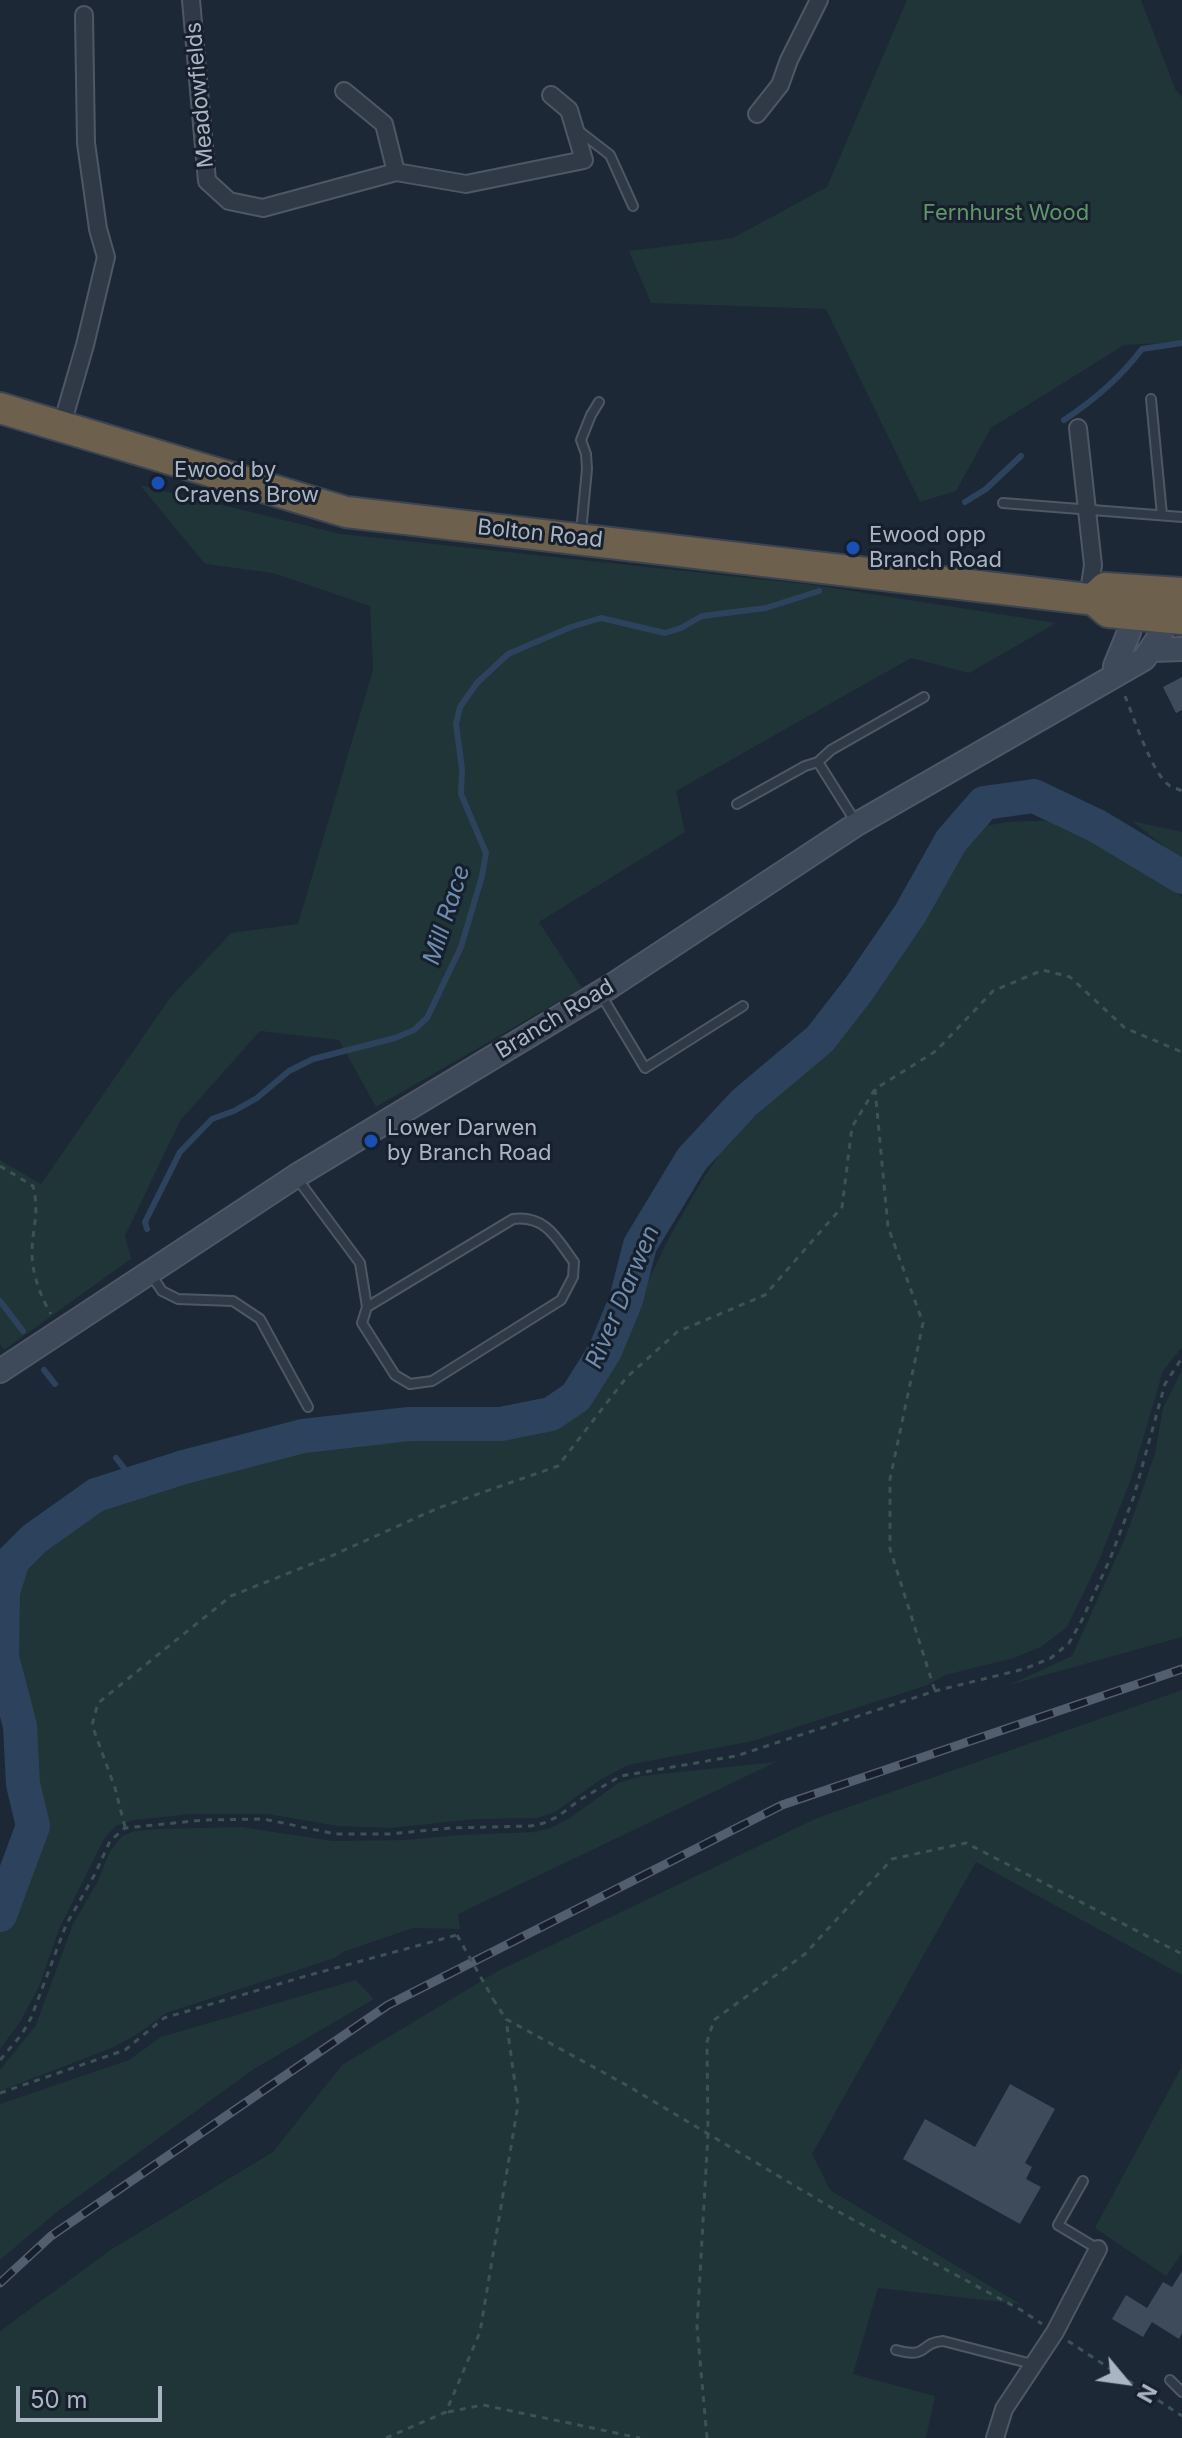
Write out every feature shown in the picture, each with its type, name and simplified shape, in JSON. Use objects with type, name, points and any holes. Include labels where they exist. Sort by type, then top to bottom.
[{"type":"highway","name":"Bolton Road","points":[[0,408],[346,512],[1090,599],[1108,612],[1135,603],[1175,606]]},
{"type":"street","name":"Meadowfields","points":[[191,0],[207,181],[229,201],[263,208],[396,172],[466,184],[584,160],[569,110],[551,95]]},
{"type":"street","points":[[757,114],[780,85],[819,0]]},
{"type":"street","points":[[61,428],[106,257],[98,229],[86,143],[84,15]]},
{"type":"street","points":[[344,91],[384,124],[396,172]]},
{"type":"street","points":[[1078,428],[1093,565],[1090,599]]},
{"type":"street","points":[[1115,674],[1135,603]]},
{"type":"street","points":[[1152,650],[1175,606]]},
{"type":"street","points":[[1152,650],[1182,649]]},
{"type":"street","name":"Branch Road","points":[[0,1371],[296,1176],[600,992],[857,824],[1144,659],[1152,650]]},
{"type":"street","points":[[995,2438],[1004,2409],[1055,2332],[1098,2249]]},
{"type":"lane","points":[[574,127],[610,155],[633,206]]},
{"type":"lane","points":[[1151,399],[1162,515]]},
{"type":"lane","points":[[580,538],[587,469],[581,440],[599,402]]},
{"type":"lane","points":[[1003,503],[1182,517]]},
{"type":"lane","points":[[737,804],[805,766],[818,762],[831,750],[924,697]]},
{"type":"lane","points":[[818,762],[857,824]]},
{"type":"lane","points":[[600,992],[645,1068],[743,1006]]},
{"type":"lane","points":[[296,1176],[360,1263],[367,1307],[362,1323],[395,1375],[410,1384],[432,1381],[561,1300],[573,1277],[574,1262],[541,1223],[527,1218],[513,1219],[367,1307]]},
{"type":"lane","points":[[150,1272],[162,1291],[178,1299],[233,1301],[260,1319],[308,1407]]},
{"type":"lane","points":[[1083,2181],[1058,2225],[1098,2249]]},
{"type":"lane","points":[[896,2350],[913,2355],[932,2342],[943,2341],[1033,2365]]},
{"type":"lane","points":[[1170,2380],[1182,2392]]},
{"type":"path","points":[[1115,674],[1152,764],[1168,785],[1182,791]]},
{"type":"path","points":[[125,1828],[115,1788],[92,1725],[98,1703],[231,1596],[329,1557],[438,1508],[558,1466],[626,1378],[677,1332],[765,1295],[842,1207],[852,1127],[875,1089],[936,1051],[993,991],[1043,970],[1070,977],[1125,1028],[1182,1052]]},
{"type":"path","points":[[875,1089],[888,1227],[923,1323],[890,1479],[890,1549],[935,1691]]},
{"type":"path","points":[[0,1166],[33,1186],[38,1207],[31,1256],[43,1300],[62,1330]]},
{"type":"path","points":[[0,2060],[31,2018],[66,1925],[110,1841],[125,1828],[204,1820],[264,1819],[335,1834],[531,1826],[557,1817],[621,1776],[736,1756],[935,1691],[1024,1669],[1051,1658],[1069,1643],[1082,1620],[1122,1529],[1165,1384],[1182,1358]]},
{"type":"path","points":[[707,2438],[697,2327],[708,2134],[707,2042],[714,2020],[805,1954],[892,1859],[966,1843],[1182,1954]]},
{"type":"path","points":[[0,2093],[125,2050],[164,2018],[457,1935],[506,2019],[518,2105],[480,2332],[446,2412]]},
{"type":"path","points":[[506,2019],[628,2086],[837,2211],[1021,2310],[1182,2416]]},
{"type":"path","points":[[386,2438],[446,2412],[483,2405],[640,2438]]},
{"type":"green space","name":"Fernhurst Wood","points":[[907,0],[1141,0],[1176,91],[1182,97],[1182,342],[1124,345],[991,428],[956,491],[920,502],[826,309],[651,303],[629,251],[733,238],[827,187]]},
{"type":"green space","points":[[140,485],[341,534],[814,585],[1056,623],[969,673],[911,658],[676,791],[685,832],[539,922],[582,988],[376,1107],[339,1040],[260,1031],[180,1121],[125,1236],[131,1259],[4,1350],[0,1344],[0,1160],[41,1184],[170,998],[231,933],[298,924],[373,670],[370,606],[273,573],[205,564]]},
{"type":"green space","points":[[1061,820],[1137,865],[1182,897],[1182,1347],[1163,1371],[1131,1479],[1099,1561],[1067,1627],[1041,1647],[1014,1658],[945,1675],[928,1685],[753,1741],[628,1765],[600,1780],[555,1812],[538,1818],[476,1819],[391,1828],[338,1826],[267,1814],[192,1814],[134,1820],[116,1826],[105,1837],[59,1929],[39,1987],[20,2022],[0,2049],[0,1926],[39,1827],[10,1655],[12,1585],[22,1561],[45,1536],[84,1514],[310,1443],[488,1434],[543,1424],[576,1405],[602,1375],[670,1236],[728,1141],[839,1041],[878,990],[938,884],[978,827],[1008,822]]},
{"type":"green space","points":[[1132,821],[1182,832],[1182,860],[1175,855]]},
{"type":"green space","points":[[1182,1370],[1182,1637],[1009,1685],[1072,1656],[1126,1536],[1155,1454],[1163,1408]]},
{"type":"green space","points":[[1182,1690],[1182,1975],[976,1862],[812,2154],[830,2190],[1020,2304],[878,2288],[853,2374],[935,2396],[926,2438],[0,2438],[0,2331],[112,2249],[273,2152],[342,2065],[498,1971],[817,1818]]},
{"type":"green space","points":[[776,1762],[458,1914],[460,1929],[413,1928],[343,1952],[335,1958],[166,2013],[114,2047],[0,2091],[0,2070],[36,2025],[73,1924],[98,1881],[110,1851],[122,1836],[134,1831],[156,1829],[241,1827],[333,1841],[534,1832],[551,1828],[570,1818],[618,1783],[641,1776]]},
{"type":"green space","points":[[356,1980],[374,1999],[254,2069],[58,2211],[0,2260],[0,2104],[129,2060],[161,2037]]},
{"type":"green space","points":[[1182,2066],[1182,2253],[1166,2276],[1095,2228]]},
{"type":"building","points":[[1182,677],[1182,710],[1176,713],[1163,687]]},
{"type":"building","points":[[1010,2084],[1055,2109],[1025,2163],[1032,2167],[1026,2179],[1041,2187],[1020,2224],[903,2159],[925,2119],[975,2147]]},
{"type":"building","points":[[1182,2271],[1182,2333],[1179,2339],[1152,2322],[1143,2337],[1112,2319],[1126,2295],[1147,2308],[1163,2282],[1172,2287]]},
{"type":"waterway","name":"Mill Race","points":[[1064,420],[1106,388],[1142,349],[1182,343]]},
{"type":"waterway","name":"Mill Race","points":[[965,502],[986,489],[1021,456]]},
{"type":"waterway","name":"Mill Race","points":[[147,1229],[145,1222],[180,1152],[212,1119],[257,1098],[289,1071],[313,1059],[395,1038],[414,1030],[427,1018],[461,947],[486,853],[461,794],[462,769],[456,724],[460,707],[477,683],[508,654],[571,627],[601,618],[665,633],[702,616],[766,608],[819,591]]},
{"type":"waterway","name":"River Darwen","points":[[0,1915],[33,1826],[23,1784],[20,1726],[2,1657],[3,1592],[13,1560],[34,1539],[96,1495],[184,1467],[303,1436],[409,1424],[501,1424],[551,1414],[576,1397],[605,1351],[626,1300],[640,1245],[692,1159],[744,1103],[820,1039],[910,914],[951,841],[984,803],[1034,796],[1097,826],[1182,877]]},
{"type":"waterway","points":[[0,1301],[23,1331]]},
{"type":"waterway","points":[[44,1370],[55,1384]]},
{"type":"waterway","points":[[116,1458],[136,1483]]},
{"type":"railway","points":[[0,2283],[51,2236],[388,2005],[782,1805],[1182,1669]]},
{"type":"place","name":"Ewood by Cravens Brow","points":[[158,483]]},
{"type":"place","name":"Ewood opp Branch Road","points":[[853,548]]},
{"type":"place","name":"Lower Darwen by Branch Road","points":[[371,1141]]}]
